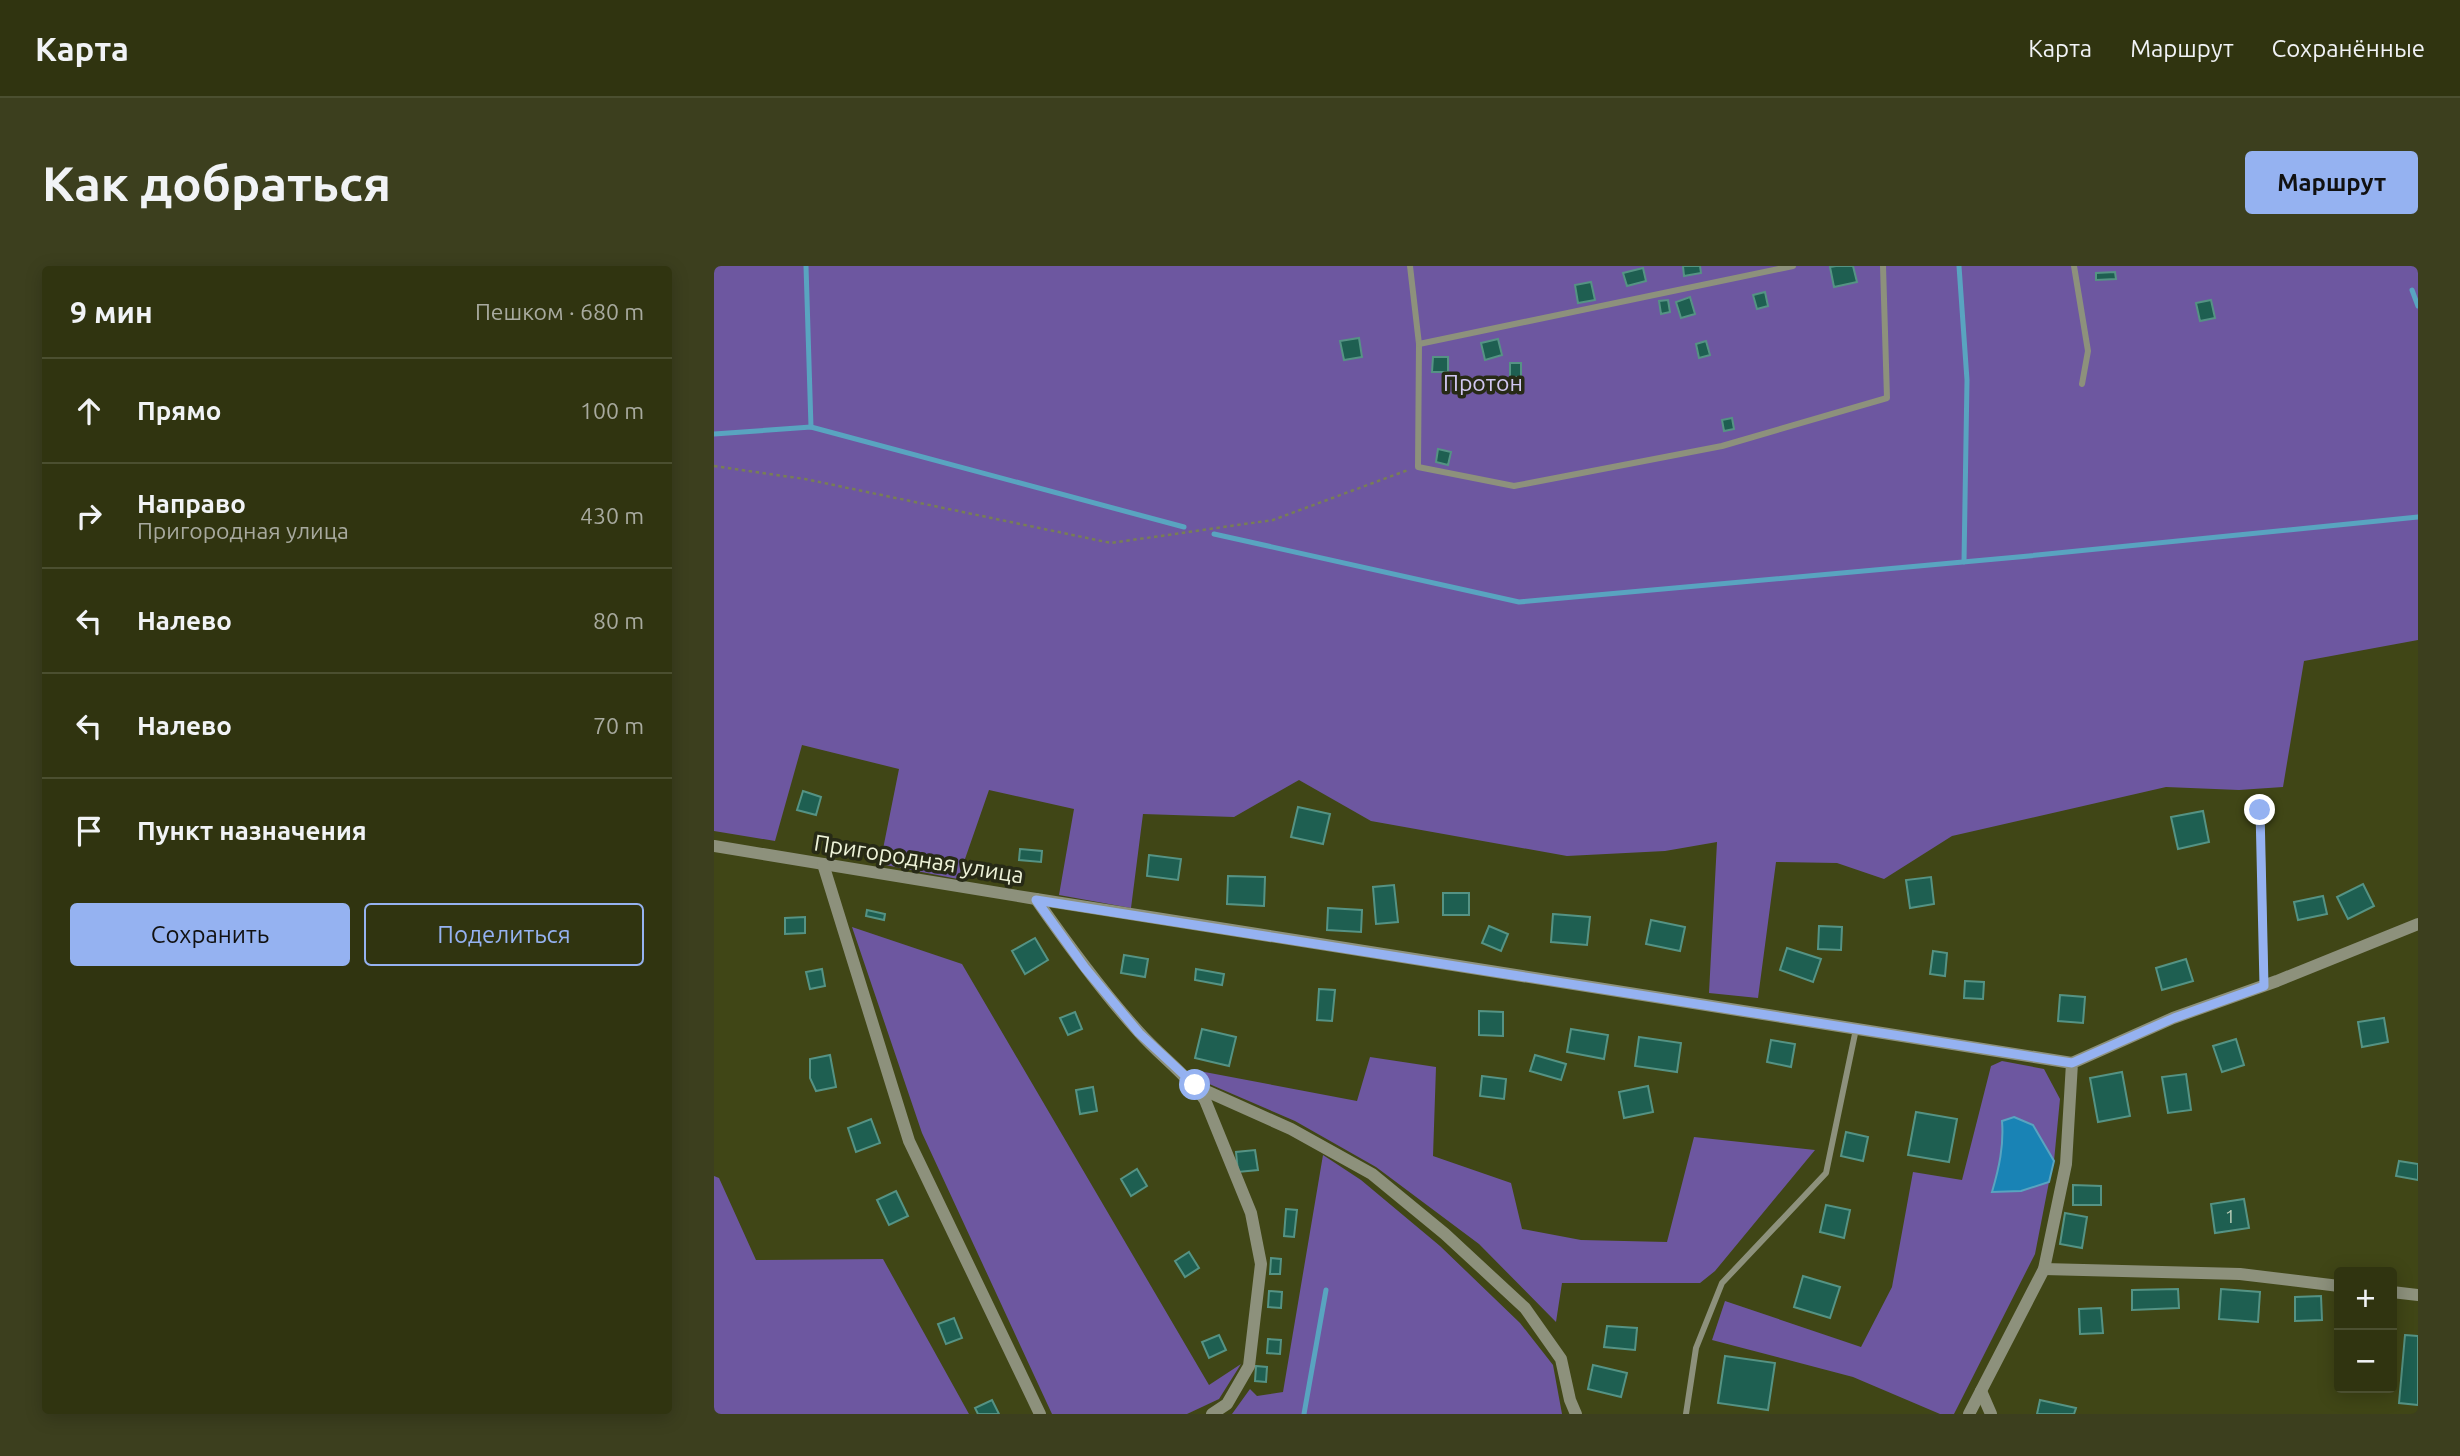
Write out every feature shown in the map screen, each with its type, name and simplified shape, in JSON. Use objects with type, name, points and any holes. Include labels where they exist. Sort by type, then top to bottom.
[{"type":"street","name":"Пригородная улица","points":[[714,846],[1036,900],[2072,1063]]},
{"type":"street","points":[[823,864],[909,1142],[1040,1414]]},
{"type":"street","points":[[1036,900],[1085,968],[1139,1033],[1195,1085],[1205,1100],[1251,1213],[1261,1264],[1249,1366],[1227,1404],[1212,1414]]},
{"type":"street","points":[[1969,1414],[2044,1269],[2066,1164],[2072,1063],[2174,1018],[2264,986],[2418,924]]},
{"type":"street","points":[[1195,1085],[1291,1129],[1372,1174],[1445,1234],[1525,1308],[1561,1359],[1570,1400],[1576,1414]]},
{"type":"street","points":[[2044,1269],[2239,1274],[2334,1285]]},
{"type":"street","points":[[2397,1293],[2418,1295]]},
{"type":"street","points":[[1982,1391],[1992,1414]]},
{"type":"lane","points":[[1410,266],[1419,344],[1418,467],[1514,486],[1722,446],[1886,398],[1883,266]]},
{"type":"lane","points":[[1419,344],[1793,266]]},
{"type":"lane","points":[[2074,266],[2088,351],[2082,384]]},
{"type":"lane","points":[[2260,810],[2264,986]]},
{"type":"lane","points":[[1686,1414],[1696,1348],[1722,1283],[1826,1173],[1856,1029]]},
{"type":"path","points":[[714,466],[805,479],[1111,543],[1273,520],[1418,467]]},
{"type":"green space","name":"Протон","points":[[714,266],[2418,266],[2418,640],[2304,661],[2283,787],[2239,790],[2166,787],[1952,836],[1884,879],[1837,863],[1776,862],[1758,998],[1709,993],[1717,842],[1665,851],[1567,856],[1371,821],[1299,780],[1234,817],[1143,814],[1131,908],[1059,895],[1074,809],[989,790],[958,879],[880,864],[899,769],[802,745],[775,841],[714,831]]},
{"type":"green space","points":[[852,927],[962,964],[1209,1385],[1241,1364],[1219,1399],[1187,1414],[1052,1414],[922,1133]]},
{"type":"green space","points":[[1370,1057],[1436,1067],[1433,1156],[1511,1183],[1522,1229],[1581,1240],[1667,1242],[1694,1137],[1815,1150],[1715,1271],[1700,1283],[1562,1283],[1556,1322],[1479,1244],[1376,1167],[1295,1121],[1200,1080],[1194,1070],[1357,1101]]},
{"type":"green space","points":[[2002,1061],[2044,1069],[2060,1099],[2054,1161],[2033,1125],[2003,1137],[2000,1166],[1993,1192],[2021,1191],[2049,1182],[2035,1254],[1954,1414],[1940,1414],[1853,1377],[1712,1340],[1725,1301],[1861,1347],[1892,1287],[1913,1172],[1962,1180],[1991,1066]]},
{"type":"green space","points":[[1323,1155],[1361,1180],[1440,1246],[1520,1323],[1553,1365],[1562,1414],[1232,1414],[1250,1389],[1257,1396],[1283,1392]]},
{"type":"green space","points":[[714,1176],[719,1178],[756,1260],[883,1259],[969,1414],[714,1414]]},
{"type":"water","points":[[2014,1117],[2033,1125],[2054,1161],[2049,1182],[2021,1191],[1992,1192],[2000,1157],[2002,1121]]},
{"type":"building","points":[[1683,266],[1700,266],[1701,273],[1684,276]]},
{"type":"building","points":[[1853,266],[1857,282],[1834,287],[1830,267]]},
{"type":"building","points":[[1643,268],[1646,281],[1627,286],[1623,273]]},
{"type":"building","points":[[2115,272],[2116,279],[2096,280],[2096,273]]},
{"type":"building","points":[[1591,282],[1595,300],[1578,303],[1575,285]]},
{"type":"building","points":[[1765,292],[1768,306],[1757,309],[1753,295]]},
{"type":"building","points":[[1690,297],[1695,314],[1681,318],[1676,302]]},
{"type":"building","points":[[1668,300],[1670,312],[1661,314],[1659,301]]},
{"type":"building","points":[[2211,300],[2215,318],[2200,321],[2196,303]]},
{"type":"building","points":[[1359,338],[1362,357],[1344,360],[1340,341]]},
{"type":"building","points":[[1498,339],[1502,355],[1485,360],[1481,343]]},
{"type":"building","points":[[1706,341],[1710,355],[1699,358],[1696,344]]},
{"type":"building","points":[[1433,357],[1448,357],[1448,372],[1432,372]]},
{"type":"building","points":[[1510,363],[1521,363],[1521,377],[1510,377]]},
{"type":"building","points":[[1732,418],[1734,429],[1724,431],[1722,420]]},
{"type":"building","points":[[1438,449],[1451,452],[1448,465],[1436,462]]},
{"type":"building","points":[[803,791],[821,797],[816,815],[797,810]]},
{"type":"building","points":[[1298,807],[1330,814],[1323,844],[1291,837]]},
{"type":"building","points":[[2203,811],[2209,842],[2178,849],[2171,817]]},
{"type":"building","points":[[1020,849],[1042,851],[1041,862],[1019,860]]},
{"type":"building","points":[[1149,855],[1181,859],[1178,880],[1147,876]]},
{"type":"building","points":[[1228,876],[1265,877],[1264,906],[1227,904]]},
{"type":"building","points":[[1931,877],[1934,904],[1910,908],[1906,880]]},
{"type":"building","points":[[2363,884],[2374,906],[2348,919],[2337,897]]},
{"type":"building","points":[[1394,885],[1398,922],[1376,924],[1373,887]]},
{"type":"building","points":[[1443,893],[1469,893],[1469,915],[1443,915]]},
{"type":"building","points":[[2323,896],[2327,914],[2298,920],[2294,902]]},
{"type":"building","points":[[1328,908],[1362,910],[1361,932],[1327,930]]},
{"type":"building","points":[[867,910],[885,914],[884,920],[866,916]]},
{"type":"building","points":[[1553,914],[1590,917],[1587,945],[1551,942]]},
{"type":"building","points":[[805,917],[805,933],[785,934],[785,918]]},
{"type":"building","points":[[1651,920],[1685,927],[1680,951],[1646,944]]},
{"type":"building","points":[[1489,926],[1508,934],[1501,951],[1482,943]]},
{"type":"building","points":[[1819,926],[1842,927],[1841,950],[1818,949]]},
{"type":"building","points":[[1035,938],[1048,960],[1025,974],[1012,951]]},
{"type":"building","points":[[1787,948],[1821,959],[1813,982],[1780,970]]},
{"type":"building","points":[[1933,951],[1947,953],[1945,976],[1930,974]]},
{"type":"building","points":[[1124,955],[1148,959],[1145,977],[1121,973]]},
{"type":"building","points":[[2186,959],[2193,981],[2162,990],[2156,968]]},
{"type":"building","points":[[822,969],[825,986],[810,989],[806,972]]},
{"type":"building","points":[[1196,969],[1224,974],[1222,985],[1195,980]]},
{"type":"building","points":[[1965,981],[1984,982],[1983,999],[1964,998]]},
{"type":"building","points":[[1319,989],[1335,990],[1332,1021],[1317,1020]]},
{"type":"building","points":[[2060,995],[2085,997],[2083,1023],[2058,1021]]},
{"type":"building","points":[[1479,1011],[1503,1012],[1503,1036],[1479,1035]]},
{"type":"building","points":[[1075,1012],[1082,1029],[1068,1035],[1060,1018]]},
{"type":"building","points":[[2384,1018],[2388,1042],[2362,1047],[2358,1022]]},
{"type":"building","points":[[1202,1029],[1236,1037],[1229,1066],[1195,1058]]},
{"type":"building","points":[[1571,1029],[1608,1035],[1604,1059],[1567,1052]]},
{"type":"building","points":[[1639,1037],[1681,1043],[1677,1072],[1635,1066]]},
{"type":"building","points":[[2236,1039],[2244,1065],[2222,1072],[2213,1046]]},
{"type":"building","points":[[1771,1040],[1795,1044],[1791,1067],[1767,1062]]},
{"type":"building","points":[[830,1055],[836,1087],[816,1091],[810,1078],[810,1059]]},
{"type":"building","points":[[1535,1055],[1566,1064],[1561,1080],[1530,1071]]},
{"type":"building","points":[[2122,1072],[2130,1116],[2098,1122],[2090,1078]]},
{"type":"building","points":[[2186,1074],[2191,1110],[2168,1113],[2162,1077]]},
{"type":"building","points":[[1482,1076],[1506,1079],[1504,1099],[1480,1096]]},
{"type":"building","points":[[1648,1086],[1653,1112],[1624,1118],[1619,1092]]},
{"type":"building","points":[[1093,1087],[1097,1111],[1080,1114],[1076,1090]]},
{"type":"building","points":[[1916,1112],[1957,1119],[1949,1162],[1908,1155]]},
{"type":"building","points":[[871,1119],[880,1143],[856,1152],[848,1128]]},
{"type":"building","points":[[1846,1132],[1868,1137],[1863,1161],[1841,1156]]},
{"type":"building","points":[[1255,1150],[1258,1170],[1238,1172],[1236,1152]]},
{"type":"building","points":[[2399,1161],[2418,1164],[2418,1180],[2396,1176]]},
{"type":"building","points":[[1137,1169],[1147,1186],[1131,1196],[1121,1179]]},
{"type":"building","points":[[2073,1185],[2101,1186],[2101,1205],[2073,1205]]},
{"type":"building","points":[[896,1191],[908,1216],[889,1225],[877,1200]]},
{"type":"building","points":[[2244,1199],[2249,1228],[2215,1233],[2211,1204]]},
{"type":"building","points":[[1826,1205],[1850,1210],[1844,1238],[1820,1232]]},
{"type":"building","points":[[1286,1209],[1297,1210],[1294,1237],[1284,1236]]},
{"type":"building","points":[[2065,1213],[2087,1217],[2082,1248],[2060,1244]]},
{"type":"building","points":[[1189,1252],[1199,1268],[1185,1277],[1175,1261]]},
{"type":"building","points":[[1271,1258],[1281,1259],[1280,1274],[1270,1274]]},
{"type":"building","points":[[1803,1276],[1840,1287],[1830,1318],[1794,1307]]},
{"type":"building","points":[[2178,1289],[2179,1308],[2132,1310],[2132,1290]]},
{"type":"building","points":[[2221,1289],[2260,1292],[2258,1322],[2219,1319]]},
{"type":"building","points":[[1269,1291],[1282,1292],[1281,1308],[1268,1307]]},
{"type":"building","points":[[2321,1296],[2322,1320],[2295,1321],[2295,1297]]},
{"type":"building","points":[[2101,1308],[2103,1333],[2080,1334],[2079,1309]]},
{"type":"building","points":[[954,1318],[962,1338],[946,1344],[938,1324]]},
{"type":"building","points":[[1607,1326],[1637,1328],[1635,1350],[1604,1347]]},
{"type":"building","points":[[1219,1335],[1226,1350],[1209,1358],[1202,1342]]},
{"type":"building","points":[[2405,1335],[2418,1336],[2418,1405],[2399,1403]]},
{"type":"building","points":[[1268,1339],[1281,1340],[1280,1354],[1267,1353]]},
{"type":"building","points":[[1725,1356],[1775,1363],[1768,1410],[1718,1403]]},
{"type":"building","points":[[1593,1365],[1627,1373],[1621,1397],[1588,1389]]},
{"type":"building","points":[[1256,1366],[1267,1367],[1266,1382],[1255,1381]]},
{"type":"building","points":[[992,1400],[999,1414],[978,1414],[975,1408]]},
{"type":"building","points":[[2040,1400],[2076,1408],[2074,1414],[2037,1414]]},
{"type":"waterway","points":[[806,266],[811,427]]},
{"type":"waterway","points":[[1959,266],[1967,380],[1964,562]]},
{"type":"waterway","points":[[2412,290],[2418,306]]},
{"type":"waterway","points":[[714,434],[811,427],[1184,527]]},
{"type":"waterway","points":[[1214,534],[1519,602],[2018,557],[2418,517]]},
{"type":"waterway","points":[[1304,1414],[1326,1290]]},
{"type":"route","points":[[1195,1085],[1139,1033],[1085,968],[1036,900],[2072,1063],[2174,1018],[2264,986],[2260,810]]}]
